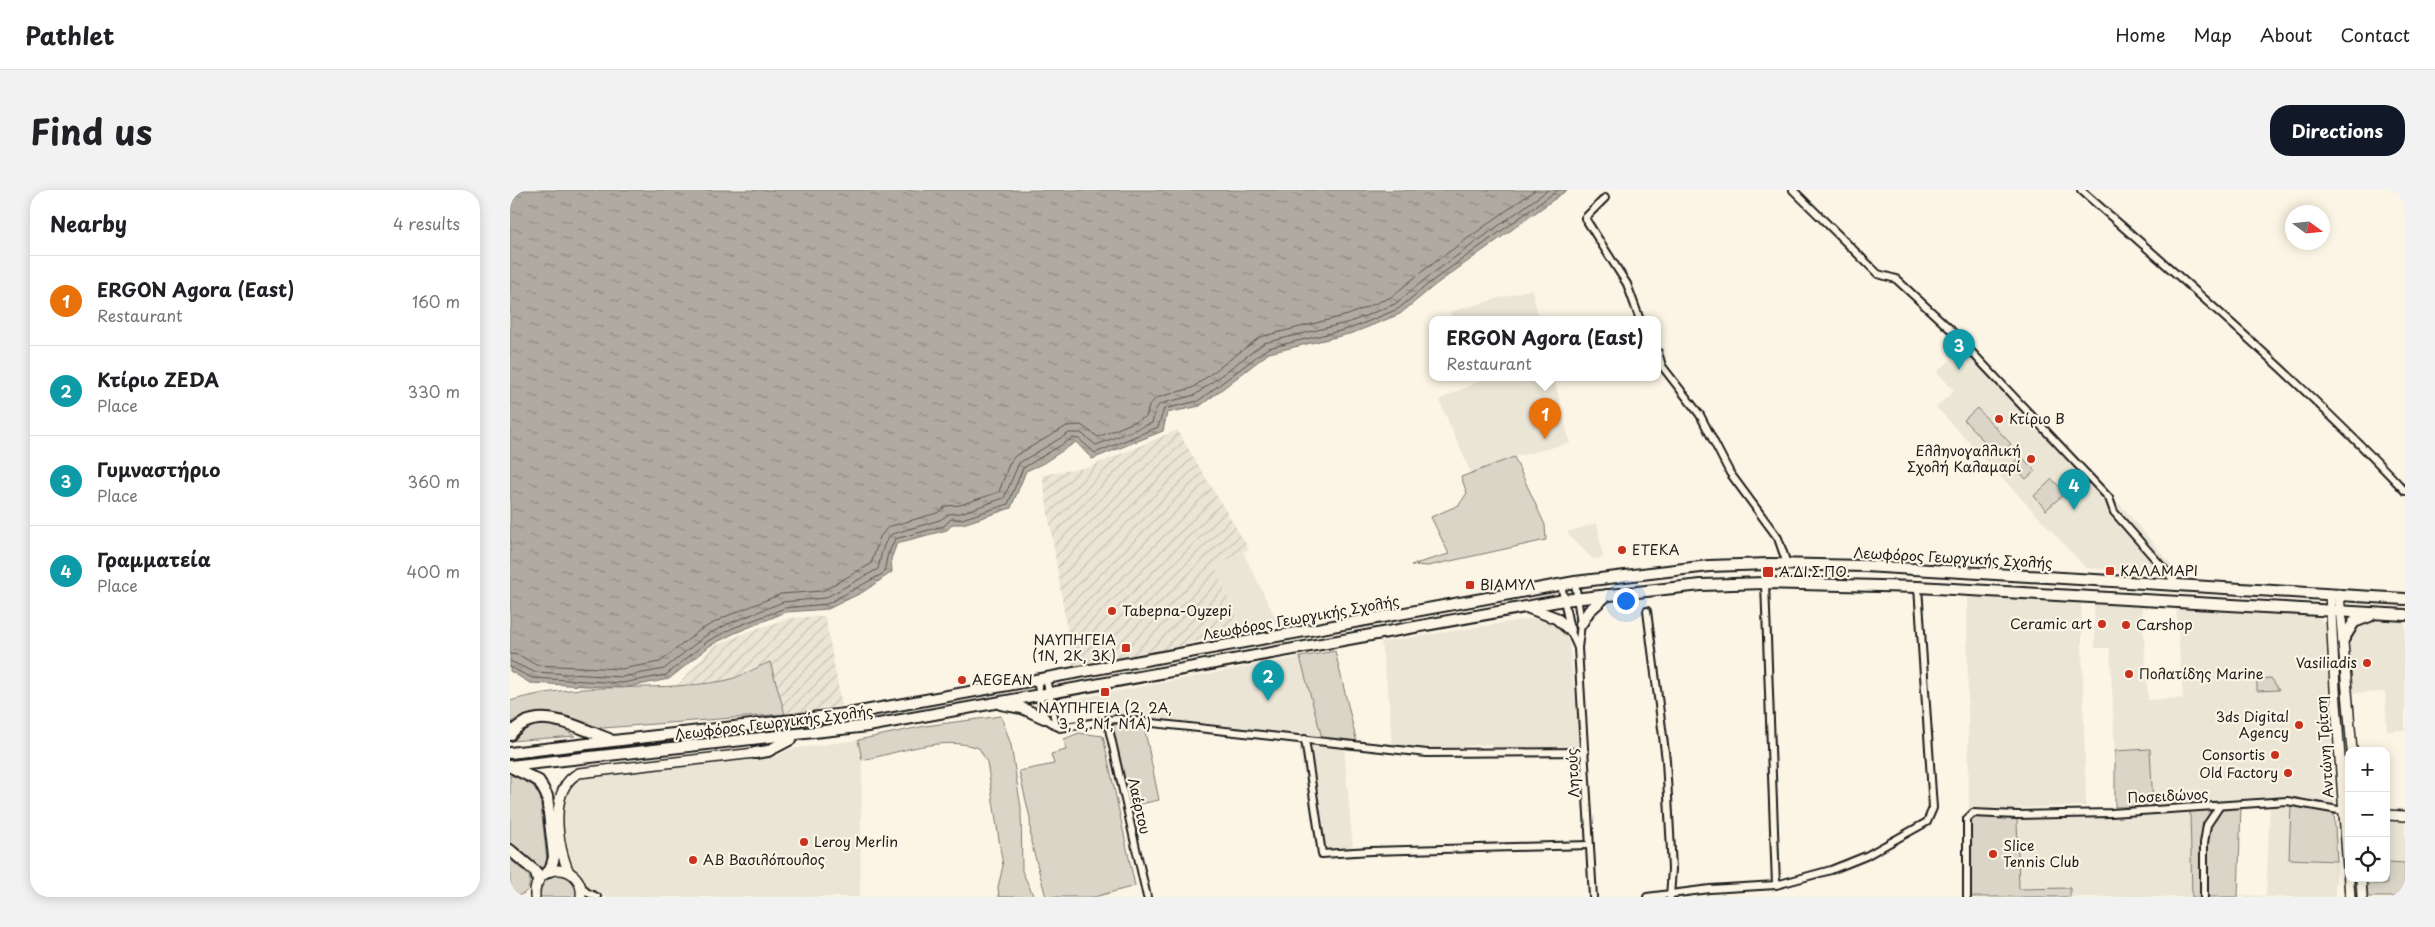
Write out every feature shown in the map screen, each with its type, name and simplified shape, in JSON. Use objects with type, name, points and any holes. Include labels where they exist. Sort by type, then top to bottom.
[{"type":"main road","name":"Λεωφόρος Γεωργικής Σχολής","points":[[512,752],[836,716],[1561,584],[1709,566],[1787,564],[1961,571],[2405,599]]},
{"type":"main road","points":[[1581,624],[1589,611],[1608,595],[1700,585],[1765,583],[1918,586],[2405,615]]},
{"type":"main road","name":"Λεωφόρος Γεωργικής Σχολής","points":[[510,767],[868,726],[1564,600],[1608,595]]},
{"type":"main road","points":[[1526,607],[1550,615],[1570,630]]},
{"type":"main road","points":[[2343,640],[2354,622],[2377,614]]},
{"type":"main road","points":[[995,703],[1022,708],[1044,718]]},
{"type":"main road","points":[[510,735],[523,723],[546,718],[612,740]]},
{"type":"main road","points":[[755,753],[768,751],[802,735]]},
{"type":"main road","points":[[510,767],[533,776],[539,781],[548,796],[554,857],[551,868],[546,873]]},
{"type":"main road","points":[[510,850],[536,872],[536,889]]},
{"type":"street","points":[[1793,190],[1878,274],[1896,279],[1966,345],[2109,498],[2114,512],[2178,585]]},
{"type":"street","points":[[2082,190],[2296,382],[2350,433],[2405,491]]},
{"type":"street","points":[[1605,198],[1585,218],[1627,284],[1639,316]]},
{"type":"street","points":[[1661,362],[1700,415],[1730,472],[1778,538],[1787,564]]},
{"type":"street","name":"Λητούς","points":[[1575,582],[1581,624],[1578,648],[1588,846],[1593,897]]},
{"type":"street","points":[[1765,583],[1776,885]]},
{"type":"street","name":"Λητούς","points":[[1561,584],[1570,630],[1578,648]]},
{"type":"street","points":[[1647,897],[1670,896],[1710,889],[1776,885],[1831,870],[1914,831],[1930,818],[1933,808],[1918,586]]},
{"type":"street","name":"Αντώνη Τρίτση","points":[[2335,594],[2334,610],[2345,795]]},
{"type":"street","name":"Αντώνη Τρίτση","points":[[2334,610],[2343,640],[2352,747]]},
{"type":"street","points":[[1647,611],[1666,760],[1672,869],[1670,896]]},
{"type":"street","points":[[1041,679],[1056,727]]},
{"type":"street","points":[[1044,693],[1044,718],[1056,727],[1063,728],[1107,720],[1123,720],[1427,753],[1584,752]]},
{"type":"street","name":"Λαέρτου","points":[[1107,720],[1147,897]]},
{"type":"street","points":[[1304,739],[1322,854],[1371,851],[1588,846]]},
{"type":"street","points":[[597,897],[586,892],[569,872],[562,852],[559,801],[561,792],[572,777],[579,774],[755,753]]},
{"type":"street","name":"Ποσειδώνος","points":[[1966,897],[1968,816],[1973,813],[2017,815],[2102,813],[2219,807],[2229,804],[2287,801],[2345,812]]},
{"type":"street","points":[[2204,897],[2204,843],[2207,825],[2219,807]]},
{"type":"street","points":[[2390,815],[2405,816]]},
{"type":"street","name":"Αντώνη Τρίτση","points":[[2347,837],[2350,897]]},
{"type":"street","points":[[530,897],[546,873],[557,869],[569,872]]},
{"type":"street","points":[[2361,882],[2362,897]]},
{"type":"street","points":[[580,884],[581,897]]},
{"type":"shaded area","points":[[1532,289],[1538,316],[1452,316],[1450,312]]},
{"type":"shaded area","name":"Ελληνογαλλική Σχολή Καλαμαρί","points":[[1969,343],[2125,510],[2180,575],[2086,568],[1936,407],[1954,391],[1937,372]]},
{"type":"shaded area","points":[[1479,381],[1555,381],[1570,443],[1514,457],[1471,473],[1439,400]]},
{"type":"shaded area","points":[[1977,408],[2011,444],[1998,456],[1964,420]]},
{"type":"shaded area","points":[[1177,430],[1249,549],[1215,566],[1242,630],[1074,673],[1042,475],[1090,467]]},
{"type":"shaded area","points":[[2021,456],[2035,471],[2026,479],[2012,464]]},
{"type":"shaded area","points":[[1514,457],[1545,525],[1546,540],[1428,566],[1411,565],[1449,554],[1431,517],[1459,505],[1467,493],[1461,477]]},
{"type":"shaded area","points":[[2052,479],[2065,493],[2046,510],[2034,496]]},
{"type":"shaded area","points":[[1597,523],[1603,558],[1593,559],[1567,532]]},
{"type":"shaded area","points":[[1243,552],[1278,623],[1242,630],[1215,566]]},
{"type":"shaded area","points":[[1967,594],[2081,600],[2086,806],[2018,808],[2017,819],[2006,814],[2006,811],[1969,811]]},
{"type":"shaded area","points":[[2094,601],[2142,604],[2148,700],[2183,698],[2176,606],[2314,616],[2320,619],[2325,624],[2335,805],[2288,797],[2153,806],[2150,749],[2115,751],[2110,648],[2095,648]]},
{"type":"shaded area","points":[[825,616],[842,706],[785,714],[769,662],[725,681],[677,686],[712,647],[747,632],[789,618]]},
{"type":"shaded area","points":[[1535,618],[1553,620],[1563,629],[1569,641],[1581,749],[1492,750],[1491,744],[1440,749],[1392,747],[1389,700],[1381,642]]},
{"type":"shaded area","points":[[2362,621],[2405,622],[2405,730],[2387,731],[2385,692],[2353,693],[2347,635]]},
{"type":"shaded area","points":[[1335,651],[1357,743],[1322,738],[1300,657]]},
{"type":"shaded area","points":[[1300,657],[1322,738],[1161,722],[1113,715],[1070,703],[1070,700]]},
{"type":"shaded area","points":[[770,662],[785,714],[603,728],[556,716],[533,714],[521,716],[510,723],[510,701],[563,691],[670,686],[723,681]]},
{"type":"shaded area","points":[[2271,678],[2279,690],[2257,691],[2257,679]]},
{"type":"shaded area","points":[[1001,716],[1011,745],[1021,808],[1022,871],[1034,897],[999,897],[998,887],[1003,866],[987,762],[979,748],[965,744],[935,744],[862,760],[858,740],[925,726]]},
{"type":"shaded area","points":[[538,723],[562,728],[575,736],[510,741],[522,729]]},
{"type":"shaded area","points":[[1111,724],[1144,726],[1159,800],[1131,806]]},
{"type":"shaded area","points":[[1079,733],[1103,736],[1135,886],[1094,897],[1046,897],[1031,842],[1030,818],[1019,771],[1054,764],[1051,754],[1066,750],[1064,739]]},
{"type":"shaded area","points":[[858,740],[862,762],[860,897],[594,897],[584,880],[568,863],[564,853],[559,807],[568,780],[582,773],[748,756],[775,757],[790,749]]},
{"type":"shaded area","points":[[1298,744],[1344,748],[1353,850],[1319,854]]},
{"type":"shaded area","points":[[2150,749],[2153,806],[2115,807],[2115,751]]},
{"type":"shaded area","points":[[510,775],[531,783],[540,796],[547,861],[541,869],[510,846]]},
{"type":"shaded area","points":[[2282,803],[2291,805],[2289,859],[2337,861],[2335,897],[2238,897],[2238,895],[2266,896],[2270,804]]},
{"type":"shaded area","points":[[2241,805],[2238,897],[2192,897],[2190,810]]},
{"type":"shaded area","points":[[2291,805],[2334,811],[2337,861],[2289,859]]},
{"type":"shaded area","points":[[2190,810],[2192,897],[2070,897],[2070,888],[2019,889],[2017,819]]},
{"type":"shaded area","name":"Slice Tennis Club","points":[[1969,811],[2006,811],[2006,814],[2017,819],[2019,889],[2070,888],[2070,897],[1969,897]]},
{"type":"shaded area","points":[[2390,819],[2405,820],[2405,863],[2390,862]]},
{"type":"shaded area","points":[[510,859],[529,876],[530,881],[526,892],[515,896],[510,896]]},
{"type":"shaded area","points":[[2390,862],[2405,863],[2405,897],[2368,897],[2367,884],[2387,884],[2387,882],[2390,882]]},
{"type":"shaded area","points":[[554,874],[564,875],[572,880],[576,887],[577,897],[540,897],[540,889],[543,883]]},
{"type":"water","points":[[510,190],[1567,190],[1435,285],[1400,314],[1353,333],[1269,353],[1200,406],[1167,413],[1163,431],[1092,459],[1076,442],[1042,464],[1026,471],[1011,508],[963,524],[953,524],[947,530],[897,543],[891,559],[892,572],[863,592],[828,609],[786,612],[711,645],[669,679],[623,688],[530,683],[510,671]]},
{"type":"place","name":"Γυμναστήριο","points":[[1959,370]]},
{"type":"place","name":"Κτίριο Β","points":[[1999,419]]},
{"type":"place","name":"ERGON Agora (East)","points":[[1545,439]]},
{"type":"place","name":"Ελληνογαλλική Σχολή Καλαμαρί","points":[[2031,459]]},
{"type":"place","name":"Γραμματεία","points":[[2074,510]]},
{"type":"place","name":"ΕΤΕΚΑ","points":[[1622,550]]},
{"type":"place","name":"ΚΑΛΑΜΑΡΙ","points":[[2110,571]]},
{"type":"place","name":"Α.ΔΙ.Σ.ΠΟ.","points":[[1768,572]]},
{"type":"place","name":"ΒΙΑΜΥΛ","points":[[1470,585]]},
{"type":"place","name":"Tabepna-Oyzepi","points":[[1112,611]]},
{"type":"place","name":"Ceramic art","points":[[2102,624]]},
{"type":"place","name":"Carshop","points":[[2126,625]]},
{"type":"place","name":"ΝΑΥΠΗΓΕΙΑ (1Ν, 2Κ, 3Κ)","points":[[1126,648]]},
{"type":"place","name":"Vasiliadis","points":[[2367,663]]},
{"type":"place","name":"Πολατίδης Marine","points":[[2129,674]]},
{"type":"place","name":"AEGEAN","points":[[962,680]]},
{"type":"place","name":"ΝΑΥΠΗΓΕΙΑ (2, 2Α, 3, 8, Ν1, Ν1Α)","points":[[1105,692]]},
{"type":"place","name":"Κτίριο ZEDA","points":[[1268,701]]},
{"type":"place","name":"3ds Digital Agency","points":[[2299,725]]},
{"type":"place","name":"Consortis","points":[[2275,755]]},
{"type":"place","name":"Old Factory","points":[[2288,773]]},
{"type":"place","name":"Leroy Merlin","points":[[804,842]]},
{"type":"place","name":"Slice Tennis Club","points":[[1993,854]]},
{"type":"place","name":"ΑΒ Βασιλόπουλος","points":[[693,860]]}]
